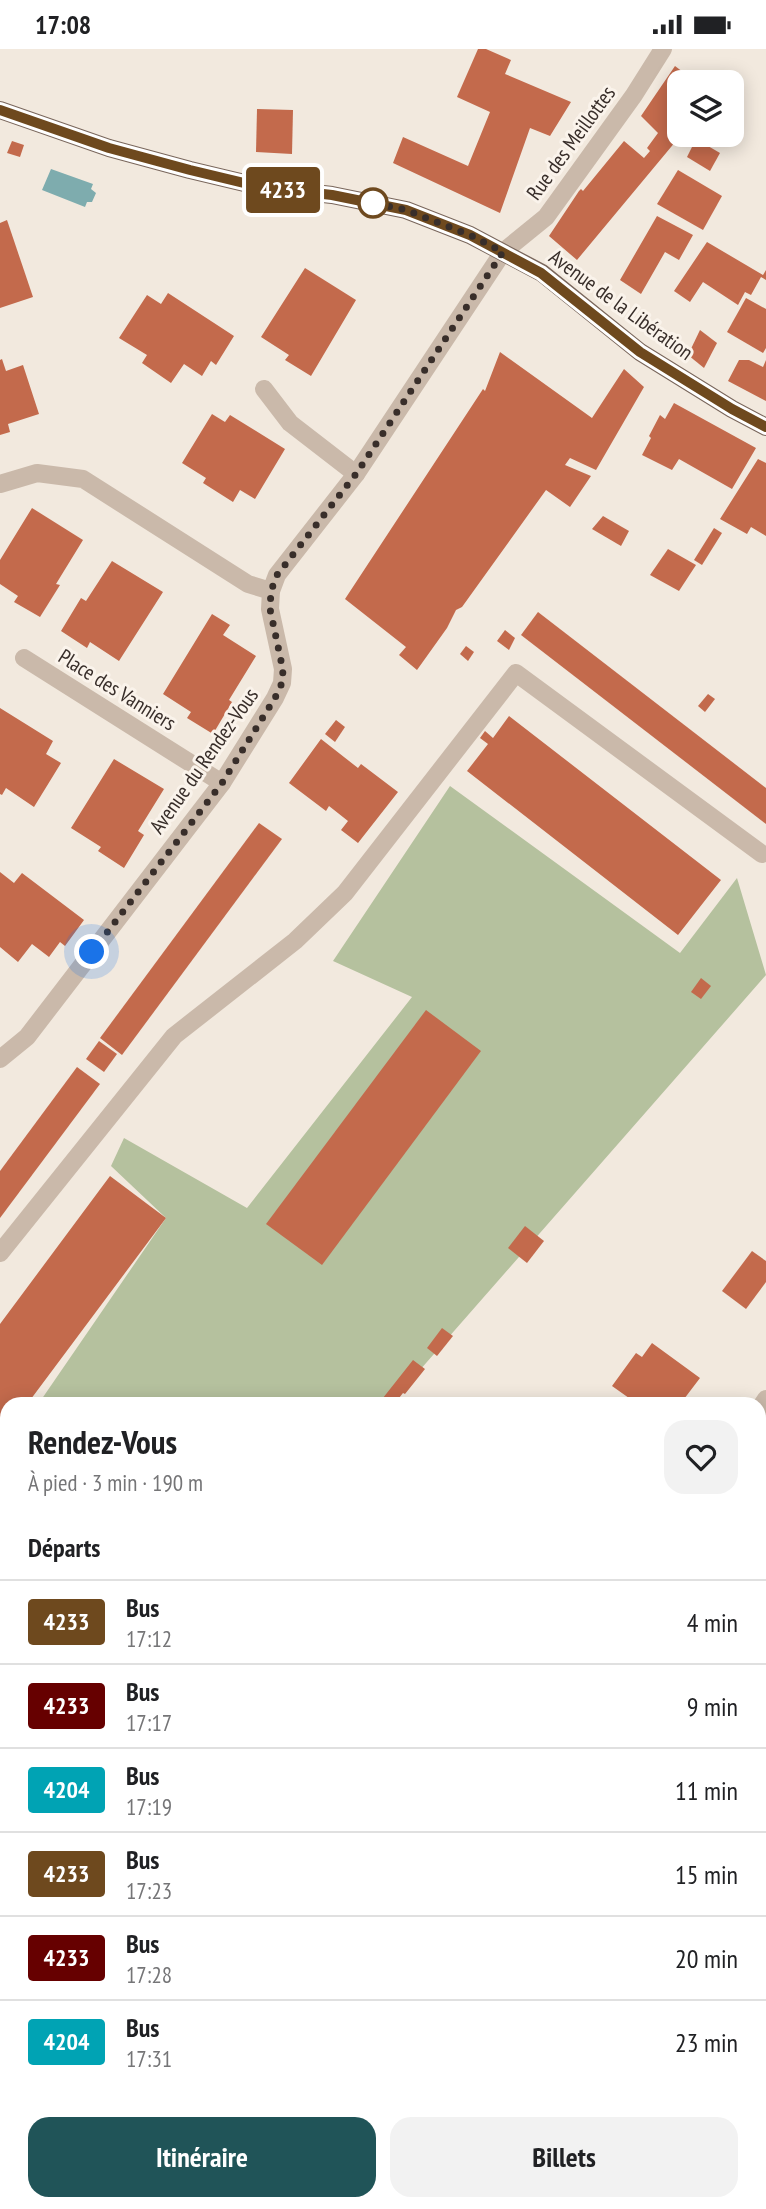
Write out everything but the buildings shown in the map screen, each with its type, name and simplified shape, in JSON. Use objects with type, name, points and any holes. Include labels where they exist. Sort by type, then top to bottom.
[{"type":"main road","name":"Avenue de la Libération","points":[[0,110],[109,148],[202,173],[261,187],[332,195],[406,210],[470,235],[541,273],[640,352],[766,427]]},
{"type":"street","name":"Rue des Meillottes","points":[[503,252],[547,217],[634,95],[663,49]]},
{"type":"street","points":[[0,484],[37,473],[83,479],[248,584],[271,591],[277,575],[356,474],[503,252]]},
{"type":"street","points":[[264,389],[290,423],[356,474]]},
{"type":"street","name":"Avenue du Rendez-Vous","points":[[1,1059],[27,1037],[222,783],[275,698],[282,683],[283,670],[270,609],[271,591]]},
{"type":"street","name":"Place des Vanniers","points":[[24,657],[222,783]]},
{"type":"street","points":[[0,1253],[174,1036],[295,941],[345,893],[516,673],[762,854]]},
{"type":"green space","points":[[450,786],[680,953],[737,878],[766,975],[396,1397],[43,1397],[166,1218],[111,1166],[124,1138],[247,1208],[412,997],[333,961]]},
{"type":"water","points":[[51,169],[93,184],[91,189],[96,193],[92,202],[87,202],[85,207],[42,190]]},
{"type":"bus line","name":"4233","points":[[0,110],[109,148],[190,170],[261,187],[332,195],[406,210],[470,235],[541,273],[640,352],[766,427]]},
{"type":"route","points":[[92,952],[222,783],[275,698],[282,683],[283,670],[270,609],[271,591],[277,575],[356,474],[503,252],[470,235],[406,210],[373,203]]}]
